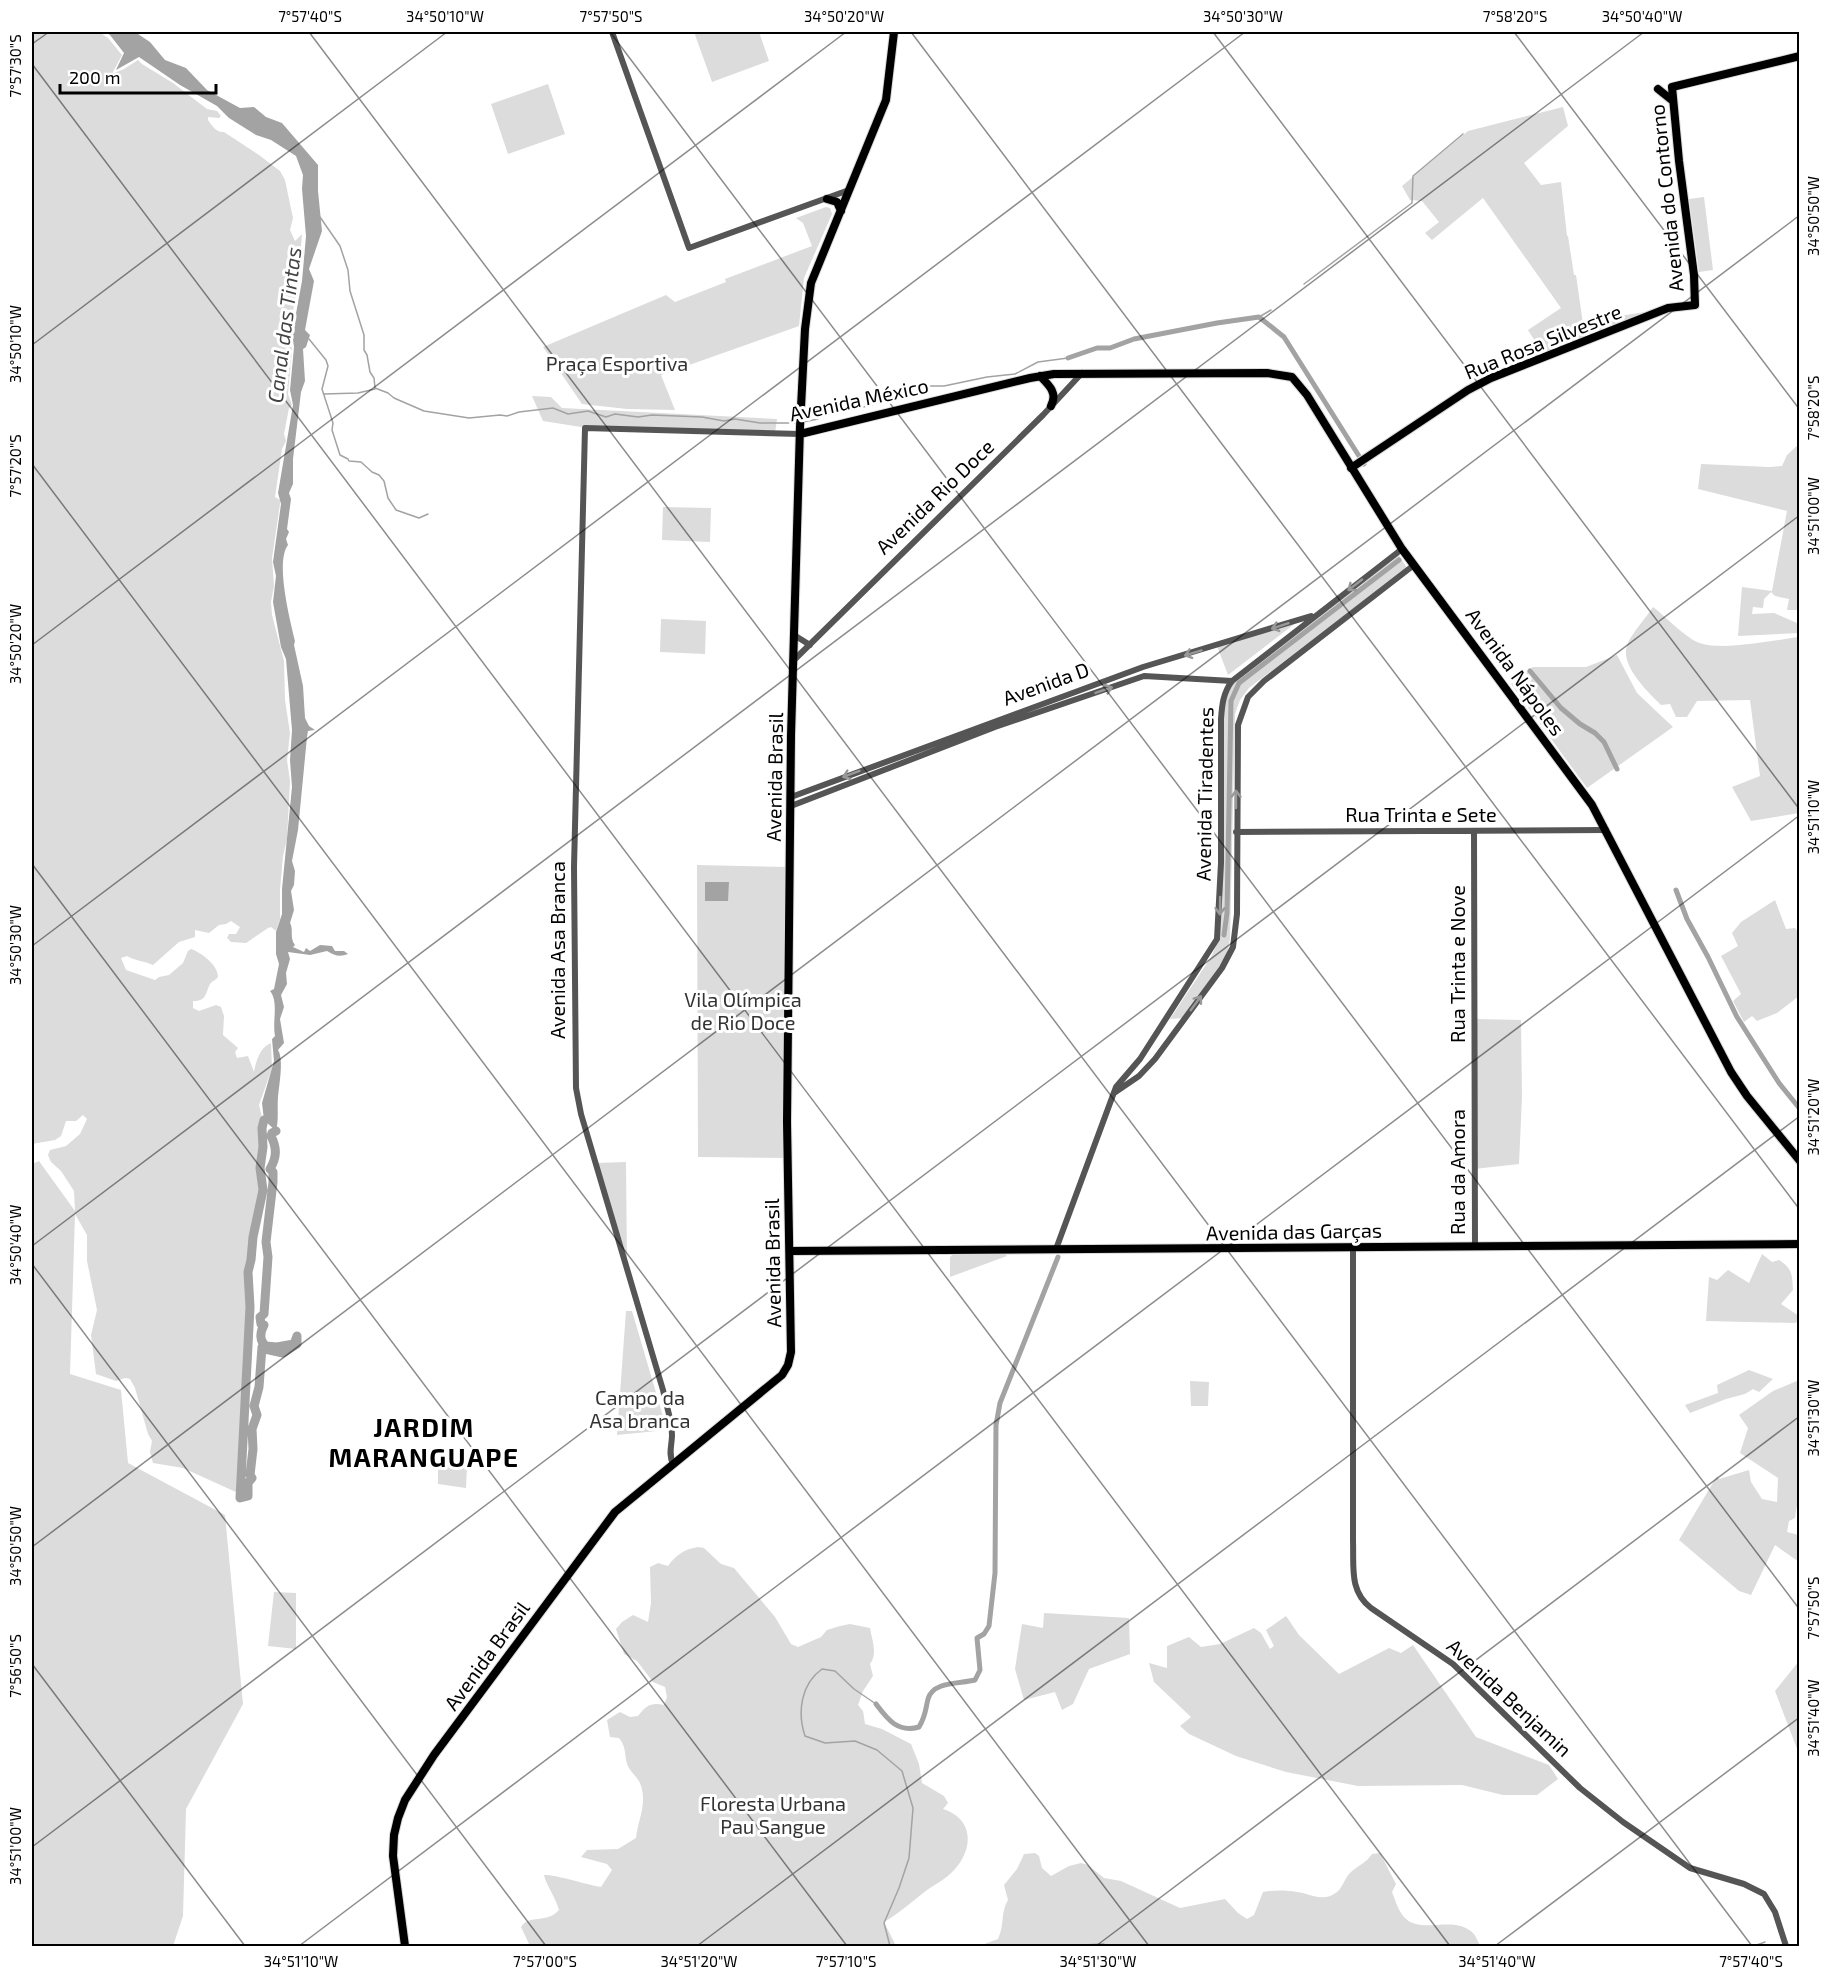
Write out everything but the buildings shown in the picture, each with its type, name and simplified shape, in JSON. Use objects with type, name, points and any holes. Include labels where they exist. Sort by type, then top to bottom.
[{"type":"main road","name":"Avenida Brasil","points":[[405,1947],[393,1856],[398,1818],[405,1800],[434,1755],[613,1514],[785,1371],[790,1352],[787,1122],[793,661],[800,415],[805,329],[811,283],[886,100],[894,32]]},
{"type":"main road","name":"Avenida do Contorno","points":[[1695,305],[1694,275],[1672,87],[1800,56]]},
{"type":"main road","points":[[1658,89],[1674,102]]},
{"type":"main road","points":[[827,199],[837,202],[842,211]]},
{"type":"main road","name":"Rua Rosa Silvestre","points":[[1353,466],[1468,390],[1491,378],[1668,308],[1695,305]]},
{"type":"main road","name":"Avenida México","points":[[800,430],[1040,376],[1096,373]]},
{"type":"main road","name":"Avenida Nápoles","points":[[1096,373],[1287,375],[1298,382],[1353,466],[1402,549],[1585,795],[1606,830],[1731,1072],[1747,1096],[1800,1161]]},
{"type":"main road","points":[[1040,376],[1053,391],[1054,400],[1051,406]]},
{"type":"main road","name":"Avenida das Garças","points":[[790,1251],[1800,1244]]},
{"type":"street","points":[[612,32],[689,248],[849,190]]},
{"type":"street","name":"Avenida Rio Doce","points":[[793,661],[1082,373]]},
{"type":"street","name":"Avenida Asa Branca","points":[[591,428],[585,428],[579,649],[574,867],[575,1080],[581,1114],[663,1390],[671,1424],[670,1457],[673,1464]]},
{"type":"street","name":"Avenida México","points":[[591,428],[800,430]]},
{"type":"street","name":"Avenida Tiradentes","points":[[1056,1249],[1116,1087],[1136,1064],[1213,947],[1219,934],[1221,707],[1223,696],[1232,681],[1402,549]]},
{"type":"street","name":"Avenida Tiradentes","points":[[1113,1093],[1145,1071],[1221,968],[1233,947],[1237,914],[1238,725],[1248,697],[1264,681],[1414,565]]},
{"type":"street","name":"Avenida D","points":[[791,802],[1143,667],[1317,614]]},
{"type":"street","points":[[794,635],[810,645]]},
{"type":"street","name":"Avenida D","points":[[994,724],[1144,676],[1232,681]]},
{"type":"street","name":"Rua Trinta e Sete","points":[[1236,832],[1606,830]]},
{"type":"street","name":"Rua Trinta e Nove","points":[[1474,831],[1474,1098]]},
{"type":"street","points":[[1150,1042],[1159,1041],[1161,1051]]},
{"type":"street","points":[[1128,1083],[1136,1064]]},
{"type":"street","name":"Rua da Amora","points":[[1474,1098],[1475,1246]]},
{"type":"street","name":"Avenida Benjamin","points":[[1353,1247],[1353,1541],[1359,1598],[1453,1664],[1580,1788],[1623,1822],[1690,1868],[1744,1884],[1764,1894],[1775,1912],[1786,1947]]},
{"type":"green space","points":[[32,32],[99,32],[108,38],[122,55],[112,74],[138,60],[207,109],[217,111],[221,116],[219,118],[208,117],[215,129],[224,132],[280,171],[285,180],[293,218],[290,230],[295,241],[302,234],[298,284],[289,332],[292,350],[288,394],[292,405],[289,408],[284,434],[286,441],[282,449],[275,497],[280,500],[280,504],[272,558],[274,586],[271,602],[272,615],[284,661],[285,700],[290,733],[287,760],[290,781],[287,839],[280,890],[280,919],[276,931],[271,927],[268,928],[246,943],[231,942],[227,938],[229,934],[236,934],[240,927],[231,921],[219,925],[209,933],[195,930],[195,937],[179,942],[153,965],[127,956],[121,958],[126,970],[155,980],[169,975],[183,963],[191,949],[200,953],[215,968],[218,977],[210,984],[203,998],[193,1001],[193,1008],[199,1011],[216,1005],[221,1007],[224,1016],[223,1035],[238,1048],[235,1052],[237,1058],[248,1056],[254,1072],[261,1051],[271,1043],[272,1068],[259,1105],[263,1121],[260,1135],[262,1149],[259,1158],[262,1189],[255,1212],[249,1251],[250,1261],[246,1273],[249,1311],[245,1328],[248,1338],[245,1345],[244,1392],[246,1402],[238,1493],[183,1468],[153,1463],[150,1452],[152,1441],[130,1379],[116,1381],[96,1374],[91,1335],[97,1310],[87,1261],[87,1235],[75,1214],[70,1374],[121,1390],[128,1463],[225,1515],[243,1704],[186,1809],[183,1916],[173,1946],[32,1946],[32,1164],[39,1161],[75,1211],[74,1191],[48,1155],[50,1150],[66,1146],[80,1134],[87,1119],[83,1115],[76,1121],[66,1121],[61,1136],[55,1140],[32,1144]]},
{"type":"green space","points":[[694,32],[759,32],[769,61],[712,82]]},
{"type":"green space","points":[[548,84],[565,134],[508,154],[491,104]]},
{"type":"green space","points":[[1563,107],[1568,126],[1524,163],[1541,185],[1561,182],[1567,236],[1574,275],[1576,275],[1583,324],[1599,323],[1599,319],[1659,310],[1543,354],[1528,330],[1561,308],[1483,198],[1432,240],[1425,233],[1439,222],[1422,201],[1410,200],[1402,186],[1468,131]]},
{"type":"green space","points":[[1704,197],[1713,270],[1699,272],[1689,199]]},
{"type":"green space","name":"Praça Esportiva","points":[[826,207],[830,208],[832,214],[804,278],[799,326],[661,375],[675,410],[627,409],[582,404],[543,347],[666,295],[675,302],[726,282],[725,279],[812,246],[803,223],[796,218]]},
{"type":"green space","points":[[532,396],[551,397],[562,408],[777,419],[775,433],[581,427],[543,421]]},
{"type":"green space","points":[[1798,445],[1800,446],[1799,633],[1738,636],[1742,587],[1772,591],[1787,511],[1698,489],[1701,464],[1782,466],[1787,455]],"holes":[[[1771,592],[1775,596],[1789,599],[1787,610],[1798,610],[1797,623],[1774,613],[1752,614],[1753,607],[1763,608],[1764,599]]]},
{"type":"green space","points":[[663,507],[711,508],[710,542],[662,540]]},
{"type":"green space","points":[[1398,554],[1407,568],[1249,688],[1240,700],[1235,714],[1230,939],[1226,958],[1184,1018],[1170,1019],[1211,957],[1220,937],[1223,701],[1231,685]]},
{"type":"green space","points":[[1653,607],[1686,635],[1707,645],[1733,646],[1799,637],[1799,813],[1751,821],[1732,787],[1760,776],[1750,700],[1697,701],[1687,717],[1676,717],[1670,704],[1661,705],[1637,678],[1628,662],[1627,646]]},
{"type":"green space","points":[[661,619],[706,621],[705,654],[660,652]]},
{"type":"green space","points":[[1297,622],[1228,675],[1217,646]]},
{"type":"green space","points":[[1617,655],[1637,693],[1673,727],[1587,788],[1511,684],[1533,667],[1586,667]]},
{"type":"green space","name":"Vila Olímpica de Rio Doce","points":[[697,865],[788,867],[788,1158],[698,1157]]},
{"type":"green space","points":[[1775,900],[1786,929],[1795,928],[1799,933],[1799,996],[1777,1013],[1757,1021],[1752,1016],[1744,1022],[1733,1001],[1741,994],[1721,956],[1738,946],[1732,933],[1741,922]]},
{"type":"green space","points":[[1475,1019],[1521,1020],[1522,1097],[1519,1164],[1474,1169]]},
{"type":"green space","points":[[626,1162],[627,1267],[595,1163]]},
{"type":"green space","points":[[953,1254],[1005,1254],[1007,1256],[950,1277],[950,1257]]},
{"type":"green space","points":[[1762,1254],[1772,1262],[1779,1260],[1789,1269],[1793,1290],[1781,1304],[1799,1316],[1799,1321],[1795,1323],[1706,1321],[1709,1277],[1717,1280],[1728,1270],[1749,1283]]},
{"type":"green space","name":"Campo da Asa branca","points":[[626,1311],[632,1311],[667,1430],[617,1435]]},
{"type":"green space","points":[[1749,1370],[1773,1379],[1759,1392],[1753,1389],[1745,1394],[1690,1413],[1685,1405],[1718,1393],[1717,1385]]},
{"type":"green space","points":[[1799,1380],[1799,1505],[1797,1505],[1795,1518],[1789,1521],[1787,1532],[1799,1535],[1799,1562],[1775,1545],[1751,1595],[1739,1591],[1679,1540],[1717,1476],[1719,1479],[1749,1470],[1751,1482],[1762,1499],[1777,1502],[1778,1478],[1740,1453],[1748,1428],[1739,1415],[1773,1391]]},
{"type":"green space","points":[[1190,1381],[1209,1382],[1208,1406],[1191,1406]]},
{"type":"green space","points":[[438,1463],[467,1466],[466,1488],[438,1484]]},
{"type":"green space","name":"Floresta Urbana Pau Sangue","points":[[698,1547],[704,1548],[721,1564],[734,1568],[775,1617],[791,1644],[798,1647],[821,1637],[827,1630],[840,1626],[850,1624],[870,1628],[874,1651],[870,1664],[873,1676],[863,1691],[858,1705],[863,1711],[865,1724],[882,1729],[911,1744],[919,1764],[922,1783],[944,1796],[948,1803],[943,1809],[962,1821],[968,1838],[963,1857],[949,1875],[884,1922],[895,1944],[902,1946],[530,1946],[521,1927],[524,1923],[549,1917],[559,1910],[544,1875],[601,1887],[612,1870],[607,1864],[581,1857],[587,1850],[618,1849],[636,1838],[643,1804],[642,1791],[639,1781],[627,1764],[622,1742],[619,1738],[610,1737],[607,1720],[620,1712],[630,1717],[638,1716],[649,1705],[664,1705],[667,1697],[665,1687],[653,1682],[637,1661],[624,1654],[616,1629],[633,1615],[648,1622],[651,1603],[650,1567],[658,1563],[668,1566],[681,1553]]},
{"type":"green space","points":[[274,1592],[296,1593],[296,1649],[268,1646]]},
{"type":"green space","points":[[1044,1613],[1129,1618],[1130,1654],[1089,1669],[1073,1704],[1062,1710],[1055,1692],[1024,1700],[1015,1669],[1022,1624],[1043,1628]]},
{"type":"green space","points":[[1286,1616],[1299,1635],[1339,1674],[1389,1648],[1401,1653],[1413,1645],[1476,1737],[1549,1765],[1558,1779],[1537,1795],[1503,1795],[1462,1785],[1358,1786],[1286,1772],[1236,1756],[1189,1734],[1180,1726],[1191,1717],[1154,1682],[1149,1663],[1167,1668],[1167,1646],[1189,1637],[1201,1647],[1220,1644],[1254,1628],[1261,1633],[1270,1649],[1274,1646],[1266,1630]]},
{"type":"green space","points":[[1799,1661],[1799,1754],[1775,1691]]},
{"type":"green space","points":[[1035,1853],[1039,1856],[1042,1868],[1051,1876],[1069,1866],[1081,1863],[1088,1865],[1104,1878],[1121,1881],[1180,1908],[1225,1899],[1247,1919],[1254,1915],[1263,1892],[1288,1891],[1327,1897],[1337,1892],[1349,1874],[1372,1854],[1380,1853],[1396,1884],[1392,1892],[1397,1906],[1408,1920],[1416,1924],[1456,1925],[1465,1928],[1474,1934],[1481,1946],[979,1946],[998,1939],[1008,1900],[1004,1885],[1017,1869],[1024,1854]]},
{"type":"shaded area","points":[[105,32],[135,32],[150,42],[165,60],[186,68],[207,90],[240,108],[254,107],[266,117],[282,123],[318,165],[322,231],[309,269],[314,281],[305,330],[310,335],[303,349],[305,381],[301,392],[293,459],[293,484],[289,493],[291,499],[287,529],[289,532],[286,539],[288,545],[284,553],[283,564],[285,592],[303,686],[305,718],[309,726],[315,730],[308,731],[307,737],[298,830],[292,861],[295,871],[291,891],[294,910],[290,923],[295,945],[293,947],[304,952],[306,948],[310,951],[320,945],[332,946],[335,951],[344,951],[348,954],[338,956],[327,951],[310,955],[288,952],[290,959],[286,973],[287,984],[281,995],[284,1007],[280,1019],[284,1043],[278,1050],[281,1066],[276,1131],[264,1120],[262,1103],[274,1061],[272,1039],[275,1036],[275,1006],[270,991],[274,989],[279,964],[276,954],[276,932],[282,914],[282,889],[292,787],[290,760],[292,730],[286,659],[281,647],[273,602],[276,576],[273,562],[281,504],[278,493],[293,405],[290,390],[294,347],[292,335],[302,281],[306,236],[303,175],[296,156],[229,118],[217,106],[180,85],[139,57],[116,70],[124,53]]},
{"type":"shaded area","points":[[705,882],[729,882],[728,901],[705,901]]},
{"type":"waterway","points":[[1304,284],[1412,203],[1413,176],[1463,134]]},
{"type":"waterway","points":[[320,217],[340,246],[348,270],[350,291],[364,335],[364,350],[374,378],[375,388],[424,411],[469,418],[507,416],[519,412],[553,408],[568,414],[588,411],[606,417],[615,414],[638,417],[652,415],[702,417],[724,421],[735,419],[760,423],[798,423]]},
{"type":"waterway","points":[[1259,317],[1271,310]]},
{"type":"waterway","points":[[1068,358],[1097,348],[1110,348],[1134,339],[1259,317],[1284,337],[1364,464]]},
{"type":"waterway","points":[[309,339],[326,360],[328,366],[322,389],[340,455],[349,461],[361,462],[379,475],[384,481],[388,498],[396,510],[419,518],[428,514]]},
{"type":"waterway","points":[[803,422],[818,419],[821,415],[845,412],[889,400],[915,388],[944,386],[1015,374],[1038,362],[1068,358]]},
{"type":"waterway","points":[[324,394],[358,393],[375,389]]},
{"type":"waterway","points":[[1224,935],[1227,913],[1231,701],[1239,683],[1399,560]]},
{"type":"waterway","points":[[1530,671],[1561,708],[1604,742],[1617,769]]},
{"type":"waterway","points":[[1676,890],[1687,919],[1737,1017],[1779,1083],[1800,1109]]},
{"type":"waterway","points":[[264,1120],[260,1168],[263,1190],[248,1272],[250,1307],[240,1498],[248,1496],[248,1483],[252,1478],[250,1475],[253,1449],[252,1429],[257,1415],[254,1406],[259,1387],[262,1347],[283,1353],[297,1344],[297,1336],[294,1344],[266,1346],[261,1336],[264,1325],[261,1324],[260,1317],[264,1314],[268,1257],[266,1242],[273,1182],[273,1172],[270,1169],[275,1152],[271,1136],[276,1131]]},
{"type":"waterway","points":[[876,1704],[889,1720],[899,1727],[919,1727],[928,1699],[935,1689],[948,1684],[975,1680],[980,1670],[977,1638],[984,1634],[989,1626],[995,1573],[996,1425],[1000,1403],[1058,1257]]},
{"type":"waterway","points":[[876,1704],[854,1689],[835,1671],[822,1669],[809,1682],[805,1690],[801,1718],[805,1736],[825,1743],[855,1741],[877,1750],[902,1771],[913,1808],[909,1858],[884,1923],[890,1946]]},
{"type":"waterway","points":[[1754,1946],[1765,1942]]},
{"type":"waterway","points":[[1062,1946],[1103,1944],[1109,1946]]},
{"type":"district","name":"JARDIM MARANGUAPE","points":[[424,1443]]},
{"type":"water label","name":"Canal das Tintas","points":[[285,325]]}]
